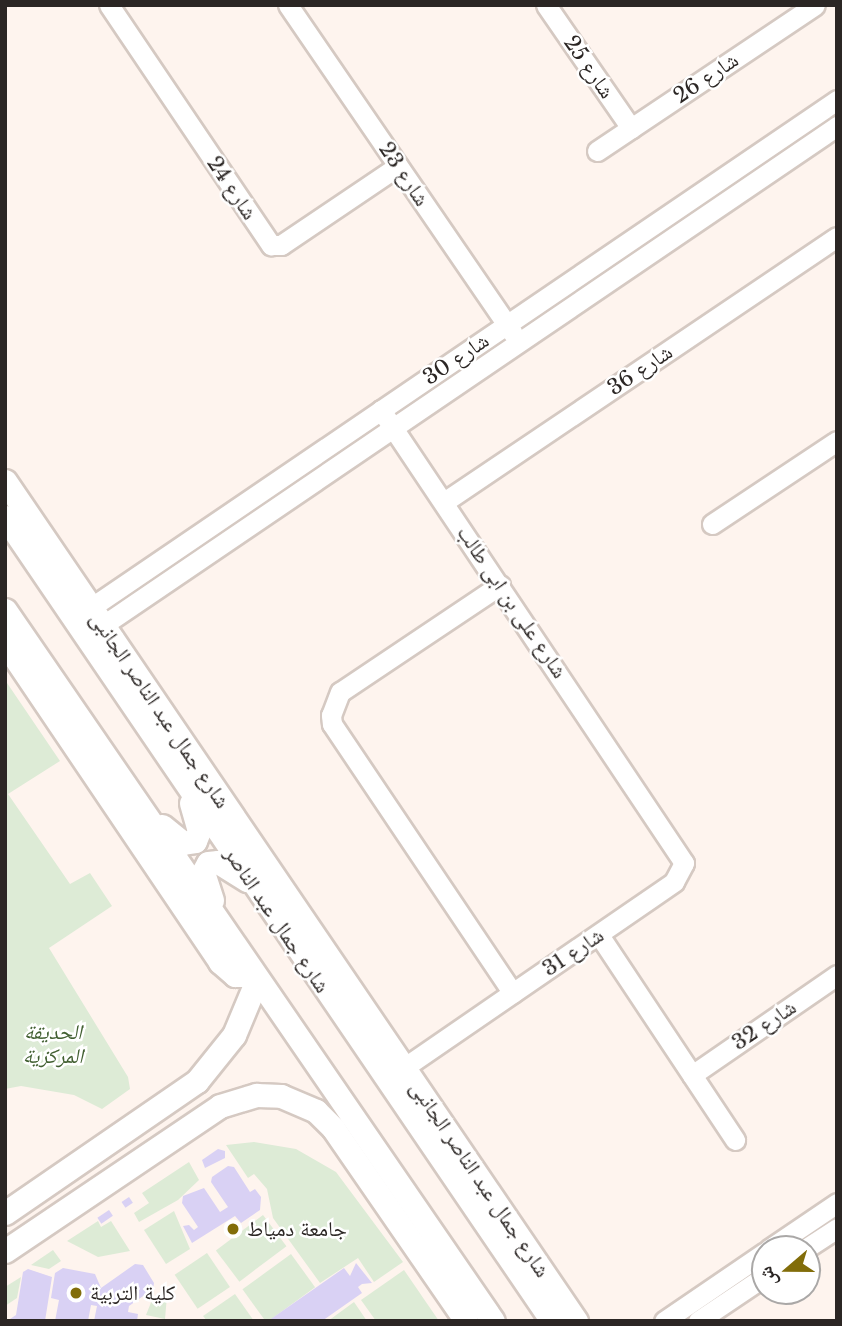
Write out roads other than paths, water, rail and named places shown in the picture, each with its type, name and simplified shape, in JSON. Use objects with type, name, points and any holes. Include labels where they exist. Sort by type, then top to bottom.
[{"type":"main road","name":"شارع جمال عبد الناصر الجانبى","points":[[5,481],[88,623],[395,1074],[576,1321]]},
{"type":"main road","name":"شارع جمال عبد الناصر","points":[[5,517],[88,623],[185,782],[253,883],[395,1074],[552,1321]]},
{"type":"main road","points":[[5,610],[39,676],[224,968],[235,975],[255,977]]},
{"type":"main road","points":[[5,643],[39,676],[139,805],[493,1321]]},
{"type":"main road","points":[[139,805],[181,842],[192,843],[199,831],[185,782]]},
{"type":"main road","points":[[222,928],[204,876],[205,866],[218,862],[253,883]]},
{"type":"main road","points":[[5,1213],[117,1138],[208,1071],[242,1022],[255,977]]},
{"type":"main road","points":[[5,1251],[231,1100],[269,1094],[305,1104],[333,1128],[466,1321]]},
{"type":"main road","points":[[117,1138],[134,1163]]},
{"type":"street","name":"شارع 24","points":[[109,5],[271,245],[281,245],[398,166]]},
{"type":"street","name":"شارع 23","points":[[288,5],[519,342]]},
{"type":"street","name":"شارع 25","points":[[546,5],[631,128]]},
{"type":"street","name":"شارع 26","points":[[597,151],[815,5]]},
{"type":"street","name":"شارع 30","points":[[88,623],[381,410],[837,100]]},
{"type":"street","name":"شارع 30","points":[[88,623],[393,428],[837,126]]},
{"type":"street","name":"شارع 36","points":[[444,502],[837,237]]},
{"type":"street","name":"شارع على بن ابى طالب","points":[[381,410],[642,794]]},
{"type":"street","points":[[712,524],[837,441]]},
{"type":"street","points":[[500,585],[340,692],[331,715],[332,724],[513,993]]},
{"type":"street","name":"شارع 31","points":[[395,1074],[674,883],[684,869],[681,852],[642,794]]},
{"type":"street","points":[[599,934],[735,1140]]},
{"type":"street","name":"شارع 32","points":[[692,1075],[837,975]]},
{"type":"street","points":[[789,1235],[837,1203]]},
{"type":"street","points":[[821,1238],[837,1228]]},
{"type":"street","points":[[664,1321],[751,1261]]},
{"type":"street","points":[[698,1321],[751,1285]]},
{"type":"place","name":"جامعة دمياط","points":[[233,1229]]},
{"type":"place","name":"كلية التربية","points":[[76,1293]]},
{"type":"park label","name":"الحديقة المركزية","points":[[53,1044]]}]
